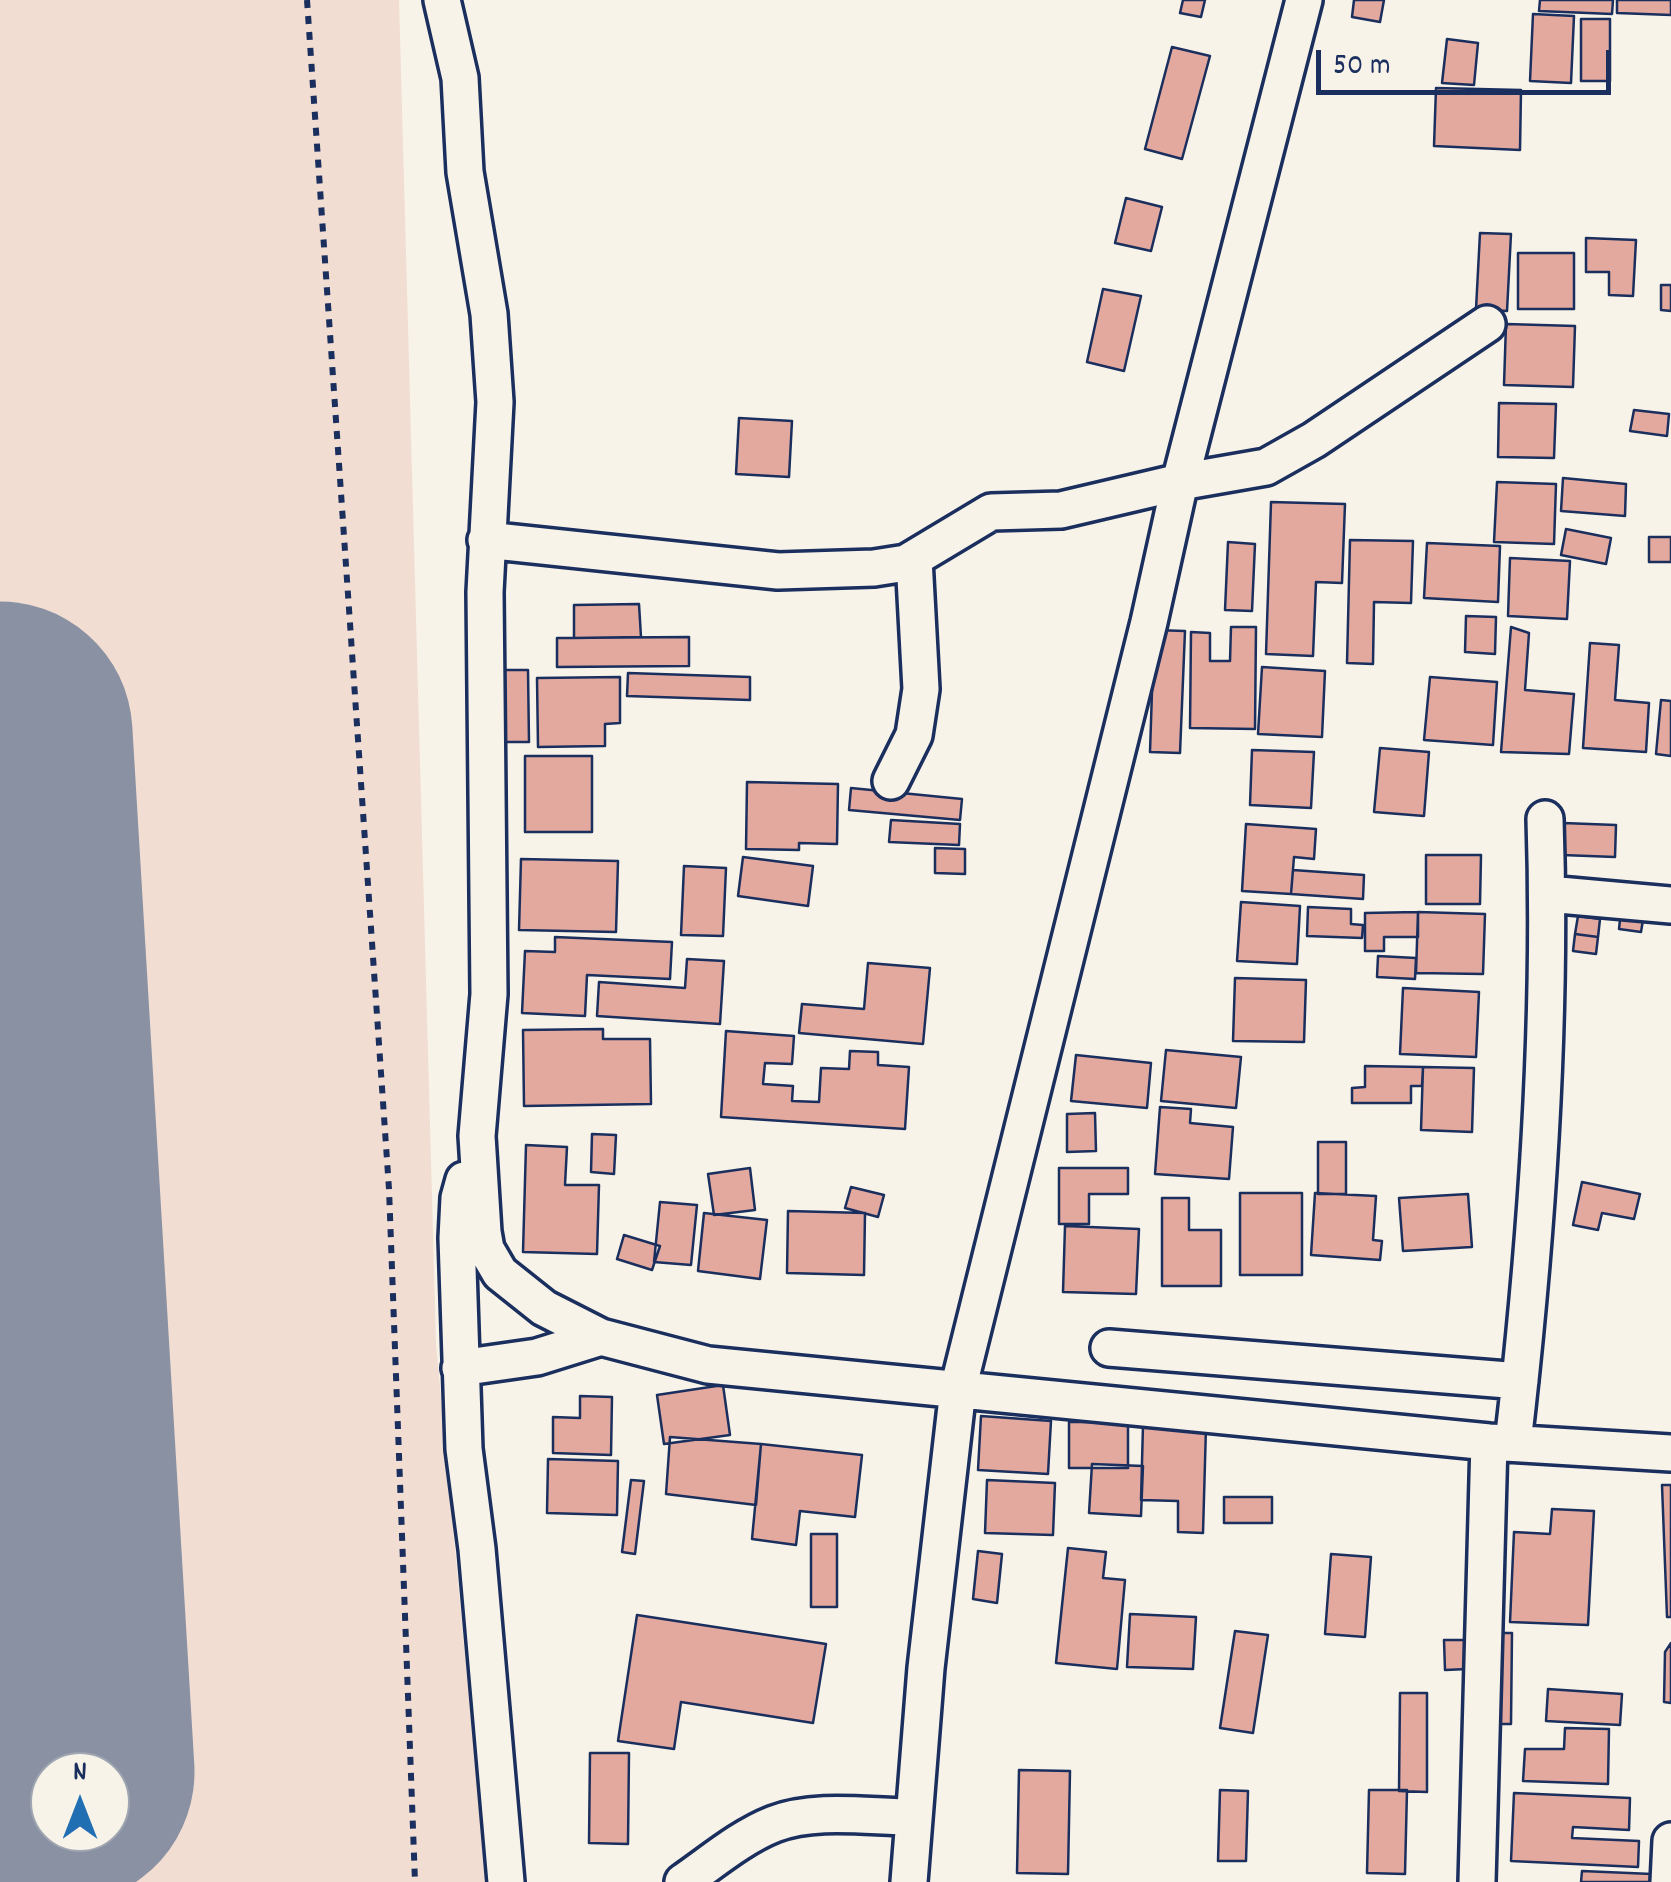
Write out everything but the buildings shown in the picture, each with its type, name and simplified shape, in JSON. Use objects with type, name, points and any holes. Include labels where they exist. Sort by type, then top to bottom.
[{"type":"street","points":[[442,0],[460,78],[466,172],[492,342],[495,402],[486,540],[489,994],[477,1136],[482,1232],[500,1273],[544,1308],[601,1337],[708,1364],[1501,1442],[1671,1453]]},
{"type":"street","points":[[909,1882],[926,1668],[958,1390],[1149,622],[1180,482],[1304,0]]},
{"type":"street","points":[[486,540],[778,571],[874,568],[914,559],[991,512],[1061,510],[1266,467],[1314,440],[1487,324]]},
{"type":"street","points":[[892,781],[914,735],[920,702],[922,661],[914,559]]},
{"type":"street","points":[[1478,1882],[1501,1442],[1520,1381],[1538,1155],[1548,894],[1545,820]]},
{"type":"street","points":[[1548,894],[1671,904]]},
{"type":"street","points":[[477,1136],[459,1198],[460,1368],[464,1449],[477,1548],[506,1882]]},
{"type":"street","points":[[460,1368],[537,1357],[601,1337]]},
{"type":"street","points":[[1109,1348],[1520,1381]]},
{"type":"street","points":[[683,1882],[757,1832],[786,1820],[816,1816],[913,1817]]},
{"type":"street","points":[[1669,1882],[1671,1841]]},
{"type":"path","points":[[307,0],[389,1188],[414,1882]]},
{"type":"shaded area","points":[[0,0],[399,0],[436,1344],[486,1882],[0,1882]]},
{"type":"runway","points":[[0,734],[61,1752]]}]
